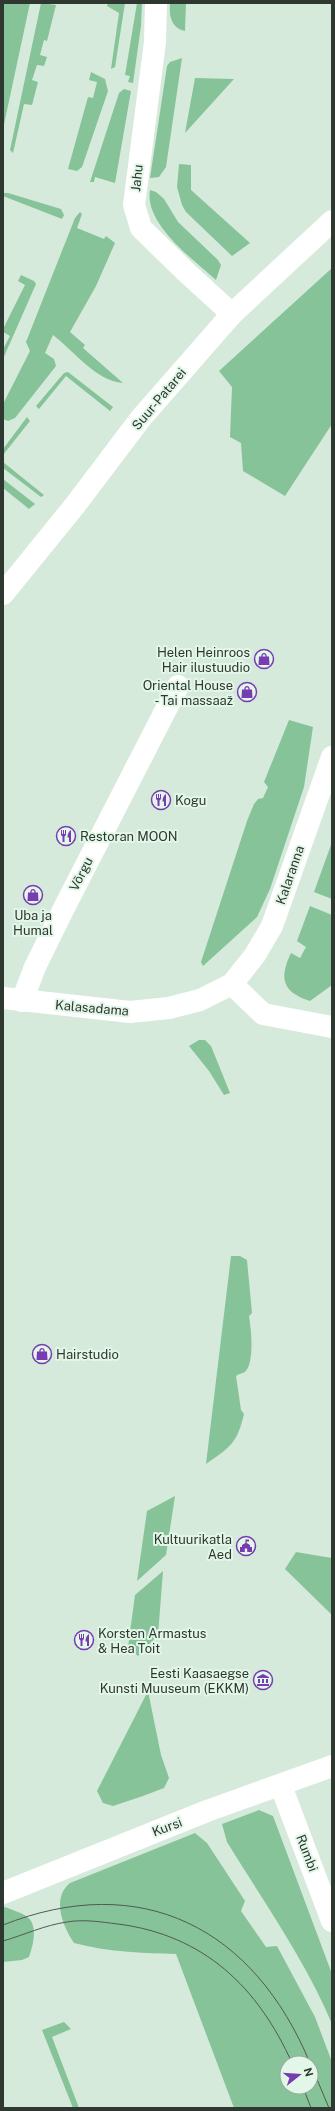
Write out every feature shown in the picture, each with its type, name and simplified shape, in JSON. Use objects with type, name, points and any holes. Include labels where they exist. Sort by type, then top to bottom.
[{"type":"street","name":"Jahu","points":[[156,3],[155,42],[134,205],[141,228],[232,314]]},
{"type":"street","name":"Suur-Patarei","points":[[3,594],[76,504],[141,418],[232,314],[332,221]]},
{"type":"street","name":"Võrgu","points":[[12,999],[35,967],[178,686]]},
{"type":"street","name":"Kalaranna","points":[[232,984],[255,955],[272,926],[332,757]]},
{"type":"street","name":"Kalasadama","points":[[12,999],[130,1012],[169,1008],[200,1000],[232,984]]},
{"type":"street","points":[[232,984],[263,1014],[332,1027]]},
{"type":"street","name":"Kursi","points":[[3,1893],[207,1812],[332,1766]]},
{"type":"street","name":"Rumbi","points":[[281,1786],[332,1921]]},
{"type":"green space","points":[[3,3],[30,3],[3,129]]},
{"type":"green space","points":[[41,3],[56,5],[47,41],[44,40],[40,55],[47,57],[44,66],[37,65],[32,80],[38,82],[32,105],[24,104],[13,153],[10,150]]},
{"type":"green space","points":[[108,3],[125,3],[115,67],[111,69],[119,13],[107,6]]},
{"type":"green space","points":[[137,3],[142,3],[141,26],[133,83],[128,82],[130,76],[125,75]]},
{"type":"green space","points":[[170,3],[186,3],[185,31],[177,27],[172,21]]},
{"type":"green space","points":[[182,58],[166,167],[159,177],[150,178],[167,66],[170,62]]},
{"type":"green space","points":[[91,72],[105,79],[108,91],[82,167],[77,171],[68,169],[88,97],[93,98],[97,82],[89,80]]},
{"type":"green space","points":[[195,78],[234,79],[185,133]]},
{"type":"green space","points":[[124,89],[131,91],[115,183],[95,177],[94,182],[90,182],[119,93]]},
{"type":"green space","points":[[179,164],[191,165],[191,190],[250,243],[232,256],[186,212],[182,205],[177,187]]},
{"type":"green space","points":[[150,190],[156,192],[164,199],[178,222],[218,260],[221,265],[216,280],[184,252],[162,228],[150,203]]},
{"type":"green space","points":[[3,193],[8,193],[61,209],[64,215],[62,219],[3,196]]},
{"type":"green space","points":[[80,212],[82,214],[77,228],[104,239],[106,236],[115,243],[96,286],[70,332],[85,345],[83,348],[123,383],[113,381],[95,371],[53,335],[45,353],[54,359],[56,366],[15,418],[8,421],[3,419],[3,404],[30,351],[26,342],[75,218]]},
{"type":"green space","points":[[332,268],[332,424],[285,496],[243,471],[241,443],[230,437],[232,387],[219,371]]},
{"type":"green space","points":[[21,275],[34,281],[36,284],[3,359],[3,349],[10,336],[3,332],[3,329],[25,285],[18,281]]},
{"type":"green space","points":[[68,372],[113,407],[110,411],[66,376],[39,409],[36,406],[64,373]]},
{"type":"green space","points":[[27,417],[30,421],[3,455],[3,449]]},
{"type":"green space","points":[[3,462],[44,495],[41,497],[3,468]]},
{"type":"green space","points":[[3,479],[35,504],[29,509],[3,488]]},
{"type":"green space","points":[[289,720],[313,727],[304,787],[270,889],[257,917],[203,966],[201,962],[247,821],[254,804],[258,799],[263,798],[268,787],[264,782]]},
{"type":"green space","points":[[332,842],[332,899],[314,892]]},
{"type":"green space","points":[[310,906],[332,915],[332,985],[310,1001],[294,993],[289,988],[284,977],[287,962],[291,953],[300,958],[306,947],[297,941]]},
{"type":"green space","points":[[199,1040],[205,1040],[211,1046],[230,1093],[224,1095],[209,1071],[189,1046]]},
{"type":"green space","points":[[231,1256],[240,1256],[247,1260],[252,1313],[249,1316],[252,1345],[250,1361],[245,1372],[236,1376],[241,1410],[244,1414],[235,1439],[227,1449],[206,1464]]},
{"type":"green space","points":[[175,1496],[166,1555],[137,1581],[147,1511]]},
{"type":"green space","points":[[296,1552],[332,1558],[332,1615],[285,1569]]},
{"type":"green space","points":[[163,1571],[158,1635],[138,1656],[128,1647],[135,1595]]},
{"type":"green space","points":[[148,1691],[161,1755],[169,1778],[164,1788],[143,1796],[113,1806],[103,1803],[97,1791]]},
{"type":"green space","points":[[259,1810],[273,1816],[332,1974],[332,2024],[322,2001],[297,1955],[227,1842],[222,1824]]},
{"type":"green space","points":[[195,1833],[207,1843],[245,1901],[241,1911],[266,1947],[277,1946],[315,2017],[332,2062],[332,2108],[234,2108],[176,1954],[112,1950],[74,1943],[66,1929],[61,1913],[61,1896],[64,1889],[70,1883]]},
{"type":"green space","points":[[5,1907],[26,1916],[33,1924],[34,1935],[31,1952],[29,1957],[22,1960],[3,1962],[3,1908]]},
{"type":"green space","points":[[64,2022],[71,2029],[52,2037],[79,2108],[73,2108],[42,2030]]},
{"type":"tram line","points":[[3,1925],[54,1910],[102,1904],[146,1909],[188,1923],[225,1946],[258,1977],[286,2016],[306,2055]]},
{"type":"tram line","points":[[3,1941],[51,1925],[80,1921],[118,1924],[149,1930],[177,1940],[202,1953],[224,1969],[245,1989],[263,2011],[288,2055]]},
{"type":"tram line","points":[[319,2084],[329,2108]]},
{"type":"tram line","points":[[306,2095],[311,2108]]},
{"type":"place","name":"Helen Heinroos Hair ilustuudio","points":[[264,659]]},
{"type":"place","name":"Oriental House - Tai massaaž","points":[[247,692]]},
{"type":"place","name":"Kogu","points":[[161,800]]},
{"type":"place","name":"Restoran MOON","points":[[66,836]]},
{"type":"place","name":"Uba ja Humal","points":[[33,895]]},
{"type":"place","name":"Hairstudio","points":[[42,1354]]},
{"type":"place","name":"Kultuurikatla Aed","points":[[246,1546]]},
{"type":"place","name":"Korsten Armastus & Hea Toit","points":[[84,1640]]},
{"type":"place","name":"Eesti Kaasaegse Kunsti Muuseum (EKKM)","points":[[263,1680]]}]
